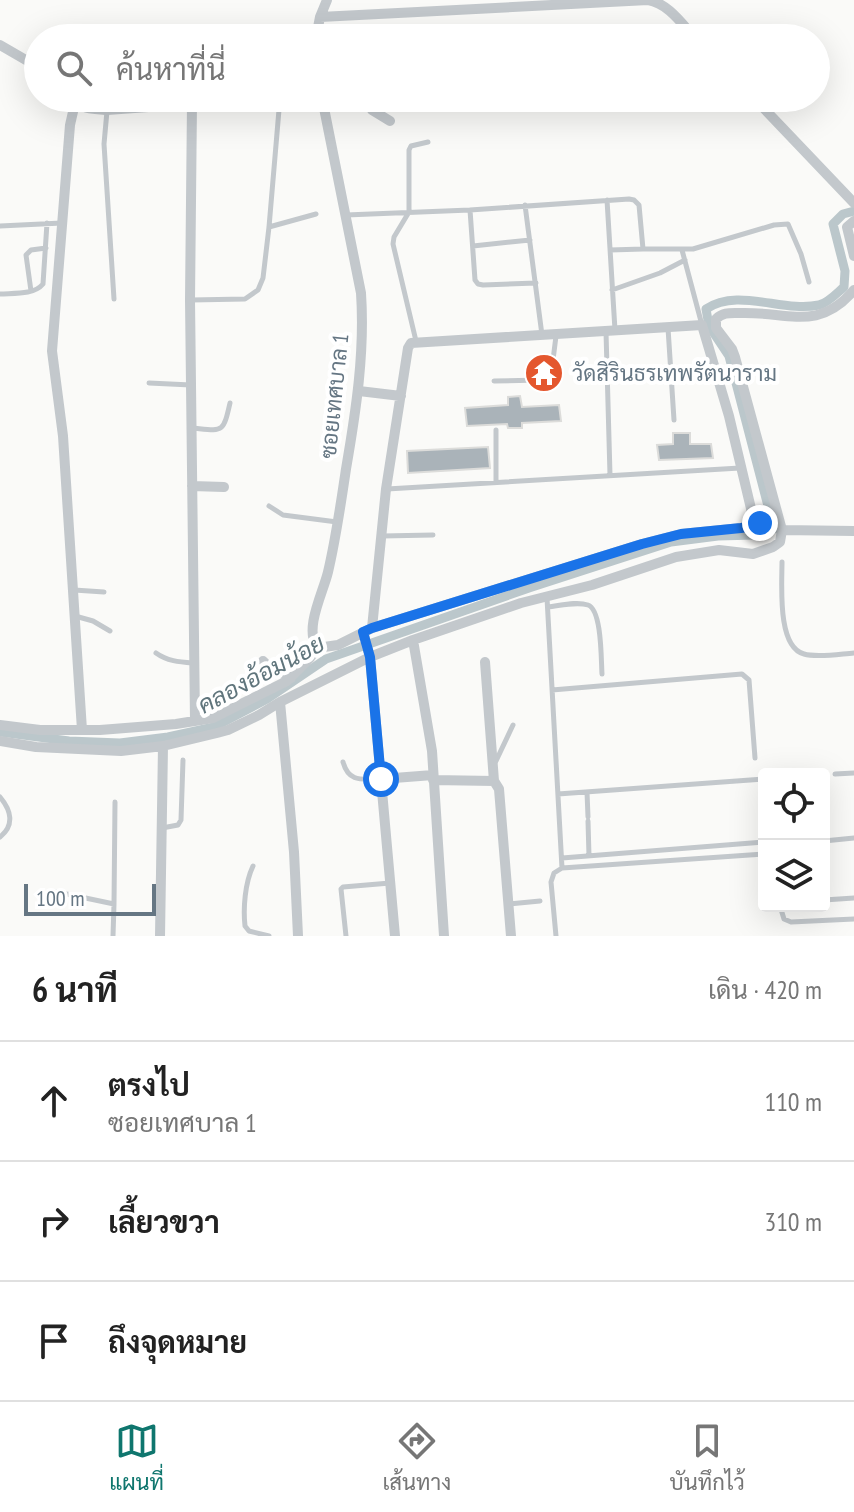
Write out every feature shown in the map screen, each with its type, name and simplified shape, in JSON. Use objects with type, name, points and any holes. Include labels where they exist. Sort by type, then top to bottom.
[{"type":"street","points":[[319,24],[327,0]]},
{"type":"street","points":[[320,17],[648,0],[657,1],[681,24]]},
{"type":"street","points":[[0,45],[24,59]]},
{"type":"street","points":[[72,112],[52,351],[63,436],[82,730]]},
{"type":"street","points":[[192,112],[190,300],[195,721]]},
{"type":"street","name":"ซอยเทศบาล 1","points":[[317,648],[312,627],[328,574],[359,391],[362,311],[325,112]]},
{"type":"street","points":[[375,112],[390,121]]},
{"type":"street","points":[[767,112],[854,203]]},
{"type":"street","points":[[854,221],[847,227],[854,256]]},
{"type":"street","points":[[0,741],[36,747],[121,751],[163,746],[228,730],[369,654],[521,603],[548,603],[676,557],[719,550],[753,554],[773,547],[779,530],[735,357],[716,328],[716,319],[723,314],[747,312],[811,317],[834,308],[854,290]]},
{"type":"street","points":[[395,936],[367,633],[386,489],[411,343],[702,325],[756,523]]},
{"type":"street","points":[[359,391],[401,396]]},
{"type":"street","points":[[192,486],[224,487]]},
{"type":"street","points":[[0,725],[40,730],[82,730],[213,718],[291,678],[317,648],[338,645],[642,544],[681,534],[748,527],[756,523],[779,530],[854,531]]},
{"type":"street","points":[[413,640],[430,730],[444,936]]},
{"type":"street","points":[[263,661],[291,678]]},
{"type":"street","points":[[485,662],[511,936]]},
{"type":"street","points":[[280,702],[294,852],[298,936]]},
{"type":"street","points":[[160,936],[163,746]]},
{"type":"street","points":[[381,779],[494,781]]},
{"type":"lane","points":[[107,112],[104,144],[114,299]]},
{"type":"lane","points":[[190,300],[245,299],[258,290],[263,278],[269,227],[277,112]]},
{"type":"lane","points":[[416,342],[393,244],[409,212],[409,150],[411,146],[428,142]]},
{"type":"lane","points":[[346,215],[629,199],[637,202],[639,208],[643,249]]},
{"type":"lane","points":[[607,200],[612,290],[610,475]]},
{"type":"lane","points":[[525,205],[542,335]]},
{"type":"lane","points":[[470,210],[475,280],[478,284],[536,283]]},
{"type":"lane","points":[[269,227],[316,214]]},
{"type":"lane","points":[[0,294],[31,291],[43,284],[47,223]]},
{"type":"lane","points":[[0,226],[62,223]]},
{"type":"lane","points":[[610,250],[693,249],[774,225],[788,224],[809,282]]},
{"type":"lane","points":[[473,246],[530,240]]},
{"type":"lane","points":[[31,291],[26,255],[31,250],[46,248]]},
{"type":"lane","points":[[682,250],[702,325]]},
{"type":"lane","points":[[612,290],[660,273],[685,260]]},
{"type":"lane","points":[[668,327],[674,420]]},
{"type":"lane","points":[[494,381],[541,380],[551,376],[556,334]]},
{"type":"lane","points":[[149,383],[191,385]]},
{"type":"lane","points":[[191,428],[220,429],[225,423],[230,403]]},
{"type":"lane","points":[[496,430],[496,482]]},
{"type":"lane","points":[[386,489],[741,468]]},
{"type":"lane","points":[[269,506],[283,515],[338,522]]},
{"type":"lane","points":[[381,536],[433,535]]},
{"type":"lane","points":[[782,562],[784,629],[794,648],[802,654],[812,655],[854,653]]},
{"type":"lane","points":[[73,590],[104,592]]},
{"type":"lane","points":[[562,868],[548,603],[590,605],[594,609],[598,621],[602,674]]},
{"type":"lane","points":[[74,616],[93,621],[110,631]]},
{"type":"lane","points":[[156,653],[176,662],[194,663]]},
{"type":"lane","points":[[552,690],[742,674],[749,680],[755,758]]},
{"type":"lane","points":[[493,765],[513,725]]},
{"type":"lane","points":[[161,829],[178,825],[181,820],[183,760]]},
{"type":"lane","points":[[343,762],[351,777],[381,779]]},
{"type":"lane","points":[[835,774],[854,773]]},
{"type":"lane","points":[[558,794],[758,779]]},
{"type":"lane","points":[[587,792],[589,856]]},
{"type":"lane","points":[[0,797],[7,805],[11,818],[6,832],[0,837]]},
{"type":"lane","points":[[113,936],[115,802]]},
{"type":"lane","points":[[830,840],[854,838]]},
{"type":"lane","points":[[562,858],[758,842]]},
{"type":"lane","points":[[556,936],[551,882],[554,873],[562,868],[758,854]]},
{"type":"lane","points":[[253,866],[246,895],[245,926],[249,931],[269,936]]},
{"type":"lane","points":[[346,936],[341,889],[390,883]]},
{"type":"lane","points":[[57,892],[114,904]]},
{"type":"lane","points":[[830,900],[854,898]]},
{"type":"lane","points":[[508,904],[540,901]]},
{"type":"lane","points":[[782,912],[784,919],[791,922],[854,919]]},
{"type":"building","points":[[520,396],[522,407],[559,405],[561,421],[522,423],[522,428],[508,428],[507,424],[467,426],[465,408],[508,405],[508,397]]},
{"type":"building","points":[[673,433],[690,433],[690,444],[711,444],[713,458],[659,460],[657,445],[673,444]]},
{"type":"building","points":[[488,447],[490,468],[408,473],[407,451]]},
{"type":"waterway","name":"คลองอ้อมน้อย","points":[[0,732],[69,741],[120,743],[214,727],[267,699],[326,659],[671,542],[756,535],[774,529],[729,356],[709,326],[706,309],[732,300],[805,307],[829,300],[844,287],[845,271],[833,224],[843,214],[854,211]]},
{"type":"place","name":"วัดสิรินธรเทพรัตนาราม","points":[[544,373]]},
{"type":"route","points":[[381,779],[370,657],[363,632],[642,544],[681,534],[760,523]]}]
